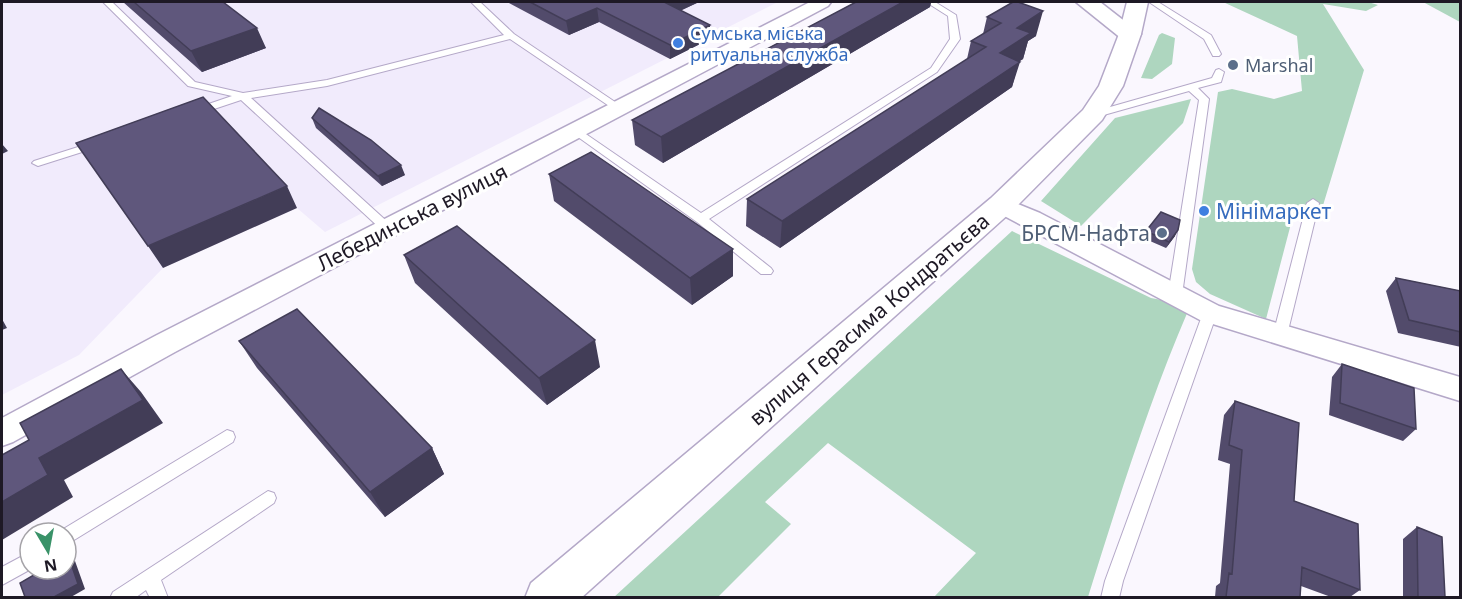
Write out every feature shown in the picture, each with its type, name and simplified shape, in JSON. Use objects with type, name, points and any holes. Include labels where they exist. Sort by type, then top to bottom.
[{"type":"main road","points":[[1087,2],[1130,34]]},
{"type":"main road","name":"вулиця Герасима Кондратьєва","points":[[547,597],[1001,205],[1094,115],[1111,86],[1130,34],[1137,2]]},
{"type":"street","name":"Лебединська вулиця","points":[[2,433],[165,344],[388,230],[822,2]]},
{"type":"street","points":[[1001,205],[1210,313],[1461,389]]},
{"type":"lane","points":[[107,2],[192,84],[243,96],[388,230]]},
{"type":"lane","points":[[475,2],[511,36],[619,108]]},
{"type":"lane","points":[[700,219],[934,70],[955,39],[952,15],[930,2]]},
{"type":"lane","points":[[1153,2],[1208,37],[1216,54]]},
{"type":"lane","points":[[186,115],[243,96],[327,83],[511,36]]},
{"type":"lane","points":[[1094,115],[1217,80],[1219,72]]},
{"type":"lane","points":[[1175,295],[1204,99],[1192,88]]},
{"type":"lane","points":[[576,132],[700,219],[766,271]]},
{"type":"lane","points":[[38,164],[106,141]]},
{"type":"lane","points":[[1280,336],[1313,203]]},
{"type":"lane","points":[[1110,597],[1210,313]]},
{"type":"lane","points":[[78,530],[227,437]]},
{"type":"lane","points":[[119,597],[268,498]]},
{"type":"lane","points":[[2,577],[18,567]]},
{"type":"lane","points":[[150,577],[159,597]]},
{"type":"shaded area","points":[[2,2],[778,2],[325,232],[297,208],[163,268],[79,355],[2,395]]},
{"type":"green space","points":[[1223,2],[1368,2],[1378,5],[1366,11],[1323,4],[1364,70],[1321,212],[1293,216],[1266,319],[1210,294],[1196,282],[1192,269],[1218,92],[1232,89],[1274,99],[1302,91],[1297,36]]},
{"type":"green space","points":[[1423,2],[1460,2],[1460,22]]},
{"type":"green space","points":[[1162,33],[1175,38],[1172,64],[1152,79],[1141,78],[1159,35]]},
{"type":"green space","points":[[1191,99],[1183,123],[1081,226],[1041,201],[1115,118]]},
{"type":"green space","points":[[1012,231],[1151,298],[1167,301],[1188,311],[1147,417],[1088,597],[934,597],[976,553],[828,443],[765,502],[791,524],[718,597],[613,598]]},
{"type":"building","points":[[134,2],[223,2],[257,28],[191,51]]},
{"type":"building","points":[[530,2],[670,2],[666,3],[710,25],[670,45],[597,8],[566,21]]},
{"type":"building","points":[[856,2],[903,2],[661,137],[632,120]]},
{"type":"building","points":[[1013,2],[1043,11],[1017,28],[1031,33],[1000,53],[1020,62],[782,221],[747,199],[986,47],[971,41],[1001,23],[987,17]]},
{"type":"building","points":[[203,97],[287,186],[148,246],[76,143]]},
{"type":"building","points":[[319,108],[371,140],[401,165],[378,176],[312,118]]},
{"type":"building","points":[[591,152],[733,249],[690,278],[549,174]]},
{"type":"building","name":"БРСМ-Нафта","points":[[1161,212],[1180,220],[1178,230],[1169,242],[1146,231]]},
{"type":"building","points":[[457,226],[595,340],[539,378],[404,255]]},
{"type":"building","points":[[1396,278],[1461,291],[1461,332],[1409,320]]},
{"type":"building","points":[[297,309],[432,448],[370,492],[239,341]]},
{"type":"building","points":[[1342,364],[1414,388],[1416,429],[1340,403]]},
{"type":"building","points":[[121,369],[143,400],[39,458],[48,475],[2,502],[2,455],[29,440],[20,423]]},
{"type":"building","points":[[1235,401],[1299,423],[1294,501],[1358,524],[1360,590],[1302,567],[1300,597],[1226,597],[1229,573],[1232,574],[1242,450],[1229,445]]},
{"type":"building","points":[[1417,527],[1442,537],[1445,597],[1418,597]]},
{"type":"building","points":[[23,581],[77,581],[78,584],[54,597],[25,597],[20,583]]},
{"type":"place","name":"Сумська міська ритуальна служба","points":[[678,43]]},
{"type":"place","name":"Marshal","points":[[1233,65]]},
{"type":"place","name":"Мінімаркет","points":[[1204,211]]},
{"type":"place","name":"БРСМ-Нафта","points":[[1162,233]]}]
